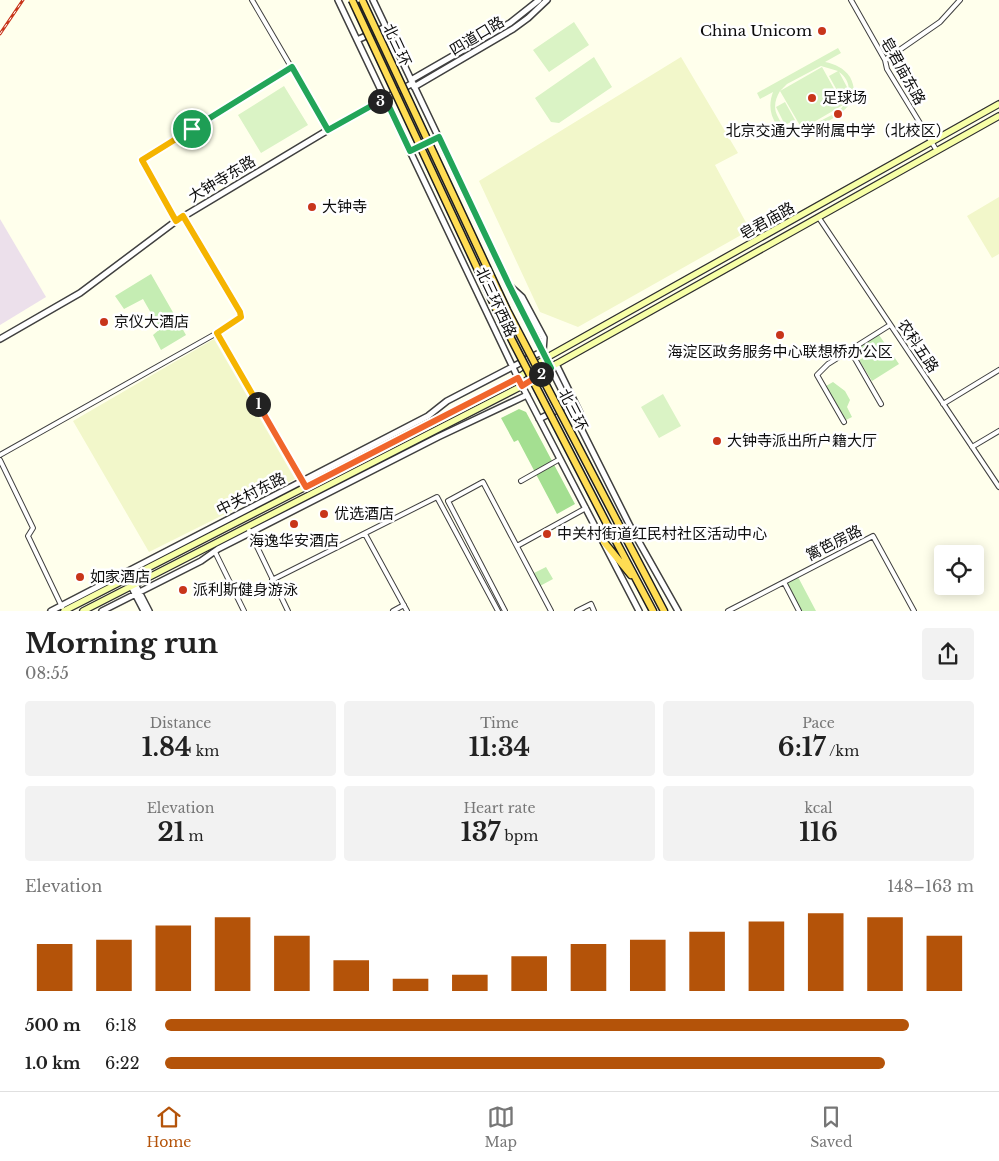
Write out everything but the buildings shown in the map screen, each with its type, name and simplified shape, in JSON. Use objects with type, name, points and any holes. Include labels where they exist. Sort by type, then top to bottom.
[{"type":"highway","name":"北三环","points":[[352,0],[500,315],[653,611]]},
{"type":"highway","name":"北三环","points":[[362,0],[507,310],[664,611]]},
{"type":"highway","points":[[604,542],[640,586]]},
{"type":"main road","name":"皂君庙路","points":[[532,368],[546,358],[999,104]]},
{"type":"main road","name":"皂君庙路","points":[[536,377],[999,116]]},
{"type":"main road","name":"中关村东路","points":[[64,609],[518,378],[532,368]]},
{"type":"main road","name":"中关村东路","points":[[85,611],[522,386],[536,377]]},
{"type":"street","points":[[252,0],[328,130]]},
{"type":"street","name":"北三环西路","points":[[338,0],[518,378],[639,611]]},
{"type":"street","name":"北三环西路","points":[[373,0],[509,285],[522,296],[544,338],[543,351],[546,358]]},
{"type":"street","name":"四道口路","points":[[413,84],[500,29],[539,0]]},
{"type":"street","name":"四道口路","points":[[413,84],[513,29],[547,0]]},
{"type":"street","name":"皂君庙东路","points":[[851,0],[885,60],[887,69],[937,151]]},
{"type":"street","points":[[885,60],[940,22],[960,0]]},
{"type":"street","points":[[358,40],[386,27]]},
{"type":"street","points":[[176,221],[142,160],[292,67]]},
{"type":"street","name":"大钟寺东路","points":[[0,339],[80,293],[183,216],[328,130],[413,84]]},
{"type":"street","points":[[410,151],[439,137]]},
{"type":"street","points":[[0,455],[217,333],[241,317],[240,312],[183,216]]},
{"type":"street","name":"农科五路","points":[[819,218],[999,487]]},
{"type":"street","points":[[844,422],[817,375],[828,364],[890,325]]},
{"type":"street","points":[[217,333],[306,487]]},
{"type":"street","points":[[850,350],[881,404]]},
{"type":"street","name":"中关村东路","points":[[51,611],[64,609],[428,416],[447,401],[543,351]]},
{"type":"street","points":[[546,358],[554,366],[580,413],[582,430]]},
{"type":"street","points":[[527,359],[554,411]]},
{"type":"street","points":[[554,366],[569,404],[630,526],[678,611]]},
{"type":"street","points":[[943,404],[999,370]]},
{"type":"street","points":[[102,611],[438,437],[527,395]]},
{"type":"street","points":[[539,419],[569,404]]},
{"type":"street","points":[[972,447],[999,431]]},
{"type":"street","points":[[521,481],[560,459]]},
{"type":"street","points":[[0,460],[33,528],[28,536],[64,609]]},
{"type":"street","points":[[505,611],[448,501],[483,482],[551,611]]},
{"type":"street","points":[[272,580],[437,497],[498,611]]},
{"type":"street","points":[[517,546],[586,508]]},
{"type":"street","points":[[247,526],[288,611]]},
{"type":"street","points":[[365,534],[407,611]]},
{"type":"street","name":"篱笆房路","points":[[728,611],[873,536],[914,611]]},
{"type":"street","points":[[214,552],[244,611]]},
{"type":"street","points":[[784,582],[799,611]]},
{"type":"street","points":[[133,585],[144,611]]},
{"type":"street","points":[[137,593],[149,611]]},
{"type":"street","points":[[577,611],[591,604],[594,611]]},
{"type":"street","points":[[393,611],[404,605]]},
{"type":"shaded area","points":[[0,219],[46,297],[0,325]]},
{"type":"green space","points":[[574,22],[589,45],[549,72],[533,50]]},
{"type":"green space","points":[[838,48],[841,53],[825,62],[839,67],[848,74],[854,92],[849,104],[839,114],[814,130],[801,135],[788,134],[774,121],[770,109],[773,92],[760,99],[757,93]],"holes":[[[821,66],[838,71],[829,76],[839,94],[848,89],[839,72],[843,75],[848,84],[849,93],[846,102],[837,112],[812,126],[793,130],[782,124],[775,104],[780,91],[787,84]]]},
{"type":"green space","points":[[594,57],[612,87],[559,123],[551,122],[535,98]]},
{"type":"green space","points":[[681,57],[738,153],[715,165],[750,230],[578,327],[540,312],[479,181]]},
{"type":"green space","name":"足球场","points":[[822,67],[843,105],[802,129],[780,91]]},
{"type":"green space","points":[[284,86],[308,125],[261,153],[238,115]]},
{"type":"green space","points":[[785,102],[795,120],[785,125],[776,107]]},
{"type":"green space","points":[[999,197],[999,254],[992,258],[967,216]]},
{"type":"green space","points":[[151,274],[186,335],[161,350],[153,335],[160,329],[143,299],[124,309],[115,296]]},
{"type":"green space","points":[[879,335],[899,364],[872,381],[859,360],[863,358],[857,349]]},
{"type":"green space","points":[[214,339],[295,479],[149,552],[73,421]]},
{"type":"green space","points":[[833,382],[845,391],[850,400],[847,407],[852,417],[846,420],[826,386]]},
{"type":"green space","points":[[663,394],[681,426],[659,438],[641,407]]},
{"type":"green space","points":[[519,409],[526,412],[575,504],[557,514],[518,440],[514,442],[501,418]]},
{"type":"green space","points":[[546,567],[553,579],[540,586],[534,573]]},
{"type":"green space","points":[[798,577],[816,611],[801,611],[786,583]]},
{"type":"railway","points":[[0,34],[23,0]]},
{"type":"place","name":"China Unicom","points":[[822,31]]},
{"type":"place","name":"足球场","points":[[812,98]]},
{"type":"place","name":"北京交通大学附属中学（北校区）","points":[[838,114]]},
{"type":"place","name":"大钟寺","points":[[312,207]]},
{"type":"place","name":"京仪大酒店","points":[[104,322]]},
{"type":"place","name":"海淀区政务服务中心联想桥办公区","points":[[780,335]]},
{"type":"place","name":"大钟寺派出所户籍大厅","points":[[717,441]]},
{"type":"place","name":"优选酒店","points":[[324,514]]},
{"type":"place","name":"海逸华安酒店","points":[[294,524]]},
{"type":"place","name":"中关村街道红民村社区活动中心","points":[[547,534]]},
{"type":"place","name":"如家酒店","points":[[80,577]]},
{"type":"place","name":"派利斯健身游泳","points":[[183,590]]},
{"type":"route","points":[[292,67],[328,130],[385,98],[410,151],[439,137],[509,285],[551,368],[522,386],[518,378],[306,487],[217,333],[241,317],[240,312],[183,216],[176,221],[142,160],[192,129],[292,67]]}]
